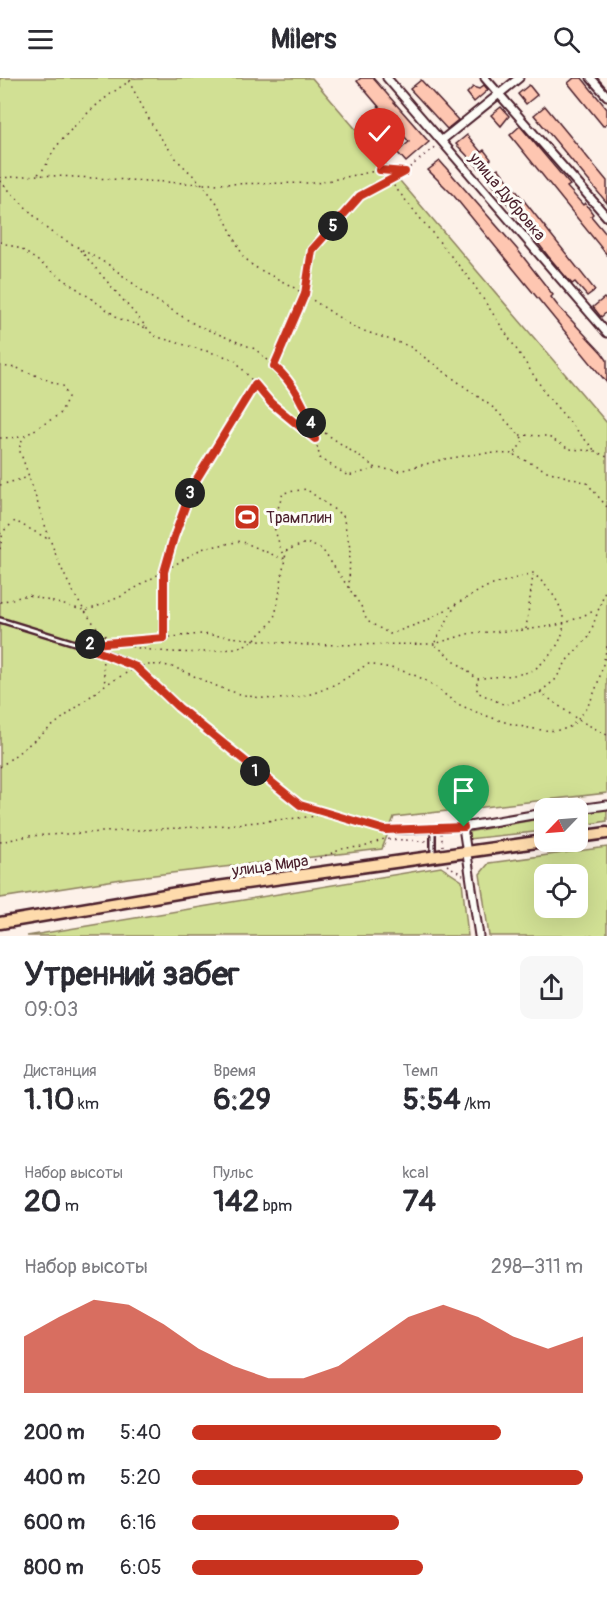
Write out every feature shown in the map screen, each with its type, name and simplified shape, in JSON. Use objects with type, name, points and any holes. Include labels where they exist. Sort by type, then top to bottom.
[{"type":"main road","points":[[588,836],[607,833]]},
{"type":"main road","name":"улица Мира","points":[[0,923],[189,891],[433,859],[534,843]]},
{"type":"street","name":"улица Дубровка","points":[[387,78],[607,333]]},
{"type":"street","points":[[485,78],[607,218]]},
{"type":"street","points":[[442,141],[519,78]]},
{"type":"street","points":[[591,78],[607,96]]},
{"type":"street","points":[[588,807],[607,804]]},
{"type":"street","points":[[479,936],[464,827],[534,815]]},
{"type":"lane","points":[[0,620],[101,651],[136,667],[178,707],[300,805],[385,830],[433,830],[464,827]]},
{"type":"lane","points":[[433,830],[433,859]]},
{"type":"path","points":[[127,78],[155,130],[178,161],[202,184],[217,204],[243,256],[253,266],[305,294],[356,328],[409,346],[495,409],[524,440],[514,454]]},
{"type":"path","points":[[38,175],[45,169],[53,150],[76,123],[101,100],[135,78]]},
{"type":"path","points":[[274,366],[305,294],[312,250],[360,196],[405,172],[442,141]]},
{"type":"path","points":[[0,179],[38,175],[202,184],[317,183],[380,170],[405,172]]},
{"type":"path","points":[[0,179],[50,231],[109,265],[152,298],[196,325],[255,349],[286,376],[310,419],[320,458],[348,476],[376,468],[399,471],[445,459],[483,453],[514,454],[547,471],[587,483],[607,507]]},
{"type":"path","points":[[390,181],[472,282],[548,398],[595,451]]},
{"type":"path","points":[[0,242],[21,249],[120,320],[147,328]]},
{"type":"path","points":[[77,247],[154,336],[234,359],[271,403],[315,439]]},
{"type":"path","points":[[0,366],[17,368],[63,386],[68,397],[60,414],[23,437],[0,438]]},
{"type":"path","points":[[164,638],[164,572],[193,485],[255,384]]},
{"type":"path","points":[[310,419],[376,468]]},
{"type":"path","points":[[519,435],[547,436],[569,448],[595,451],[607,457]]},
{"type":"path","points":[[23,437],[19,449],[50,540],[69,586],[102,633],[128,647],[206,653],[238,646],[254,639],[273,620],[287,550],[306,543],[322,549],[349,588],[367,621],[390,634],[426,621],[486,587],[533,573]]},
{"type":"path","points":[[0,485],[30,477]]},
{"type":"path","points":[[284,560],[273,524],[276,513],[283,493],[306,489],[343,516],[350,548],[349,588]]},
{"type":"path","points":[[0,534],[15,521],[50,540]]},
{"type":"path","points":[[0,549],[3,532]]},
{"type":"path","points":[[0,602],[28,595],[86,611],[122,596],[201,549],[241,541],[284,560]]},
{"type":"path","points":[[434,644],[477,679],[530,672],[558,645],[563,624],[563,615],[555,593],[533,573]]},
{"type":"path","points":[[526,630],[533,573]]},
{"type":"path","points":[[477,679],[477,692],[505,705],[540,692],[555,680],[568,660],[589,637],[596,611],[607,585]]},
{"type":"path","points":[[434,644],[456,604]]},
{"type":"path","points":[[82,645],[202,634],[305,645],[434,644],[471,633],[526,630],[563,624],[596,611]]},
{"type":"path","points":[[0,767],[105,685],[136,667],[161,662],[214,686],[254,697],[290,700],[345,680],[367,664],[393,668],[428,682],[456,703],[490,718],[553,732],[571,726],[591,703],[607,646]]},
{"type":"path","points":[[101,651],[105,685]]},
{"type":"path","points":[[540,692],[577,719],[607,735]]},
{"type":"path","points":[[0,842],[28,836],[216,826],[333,814]]},
{"type":"path","points":[[314,860],[345,848],[364,847],[384,839],[442,840]]},
{"type":"green space","points":[[0,78],[312,78],[607,423],[607,793],[563,798],[534,798],[534,801],[394,817],[382,849],[128,878],[0,898]]},
{"type":"green space","points":[[607,809],[607,821],[588,824],[588,811]]},
{"type":"green space","points":[[534,820],[534,832],[468,839],[468,832]]},
{"type":"green space","points":[[607,847],[607,936],[489,936],[480,874],[489,863],[570,852],[588,852],[588,850]]},
{"type":"green space","points":[[441,867],[462,881],[468,936],[27,936]]},
{"type":"building","points":[[361,78],[373,78],[429,142],[406,162],[397,152],[409,142],[357,81]]},
{"type":"building","points":[[574,78],[582,78],[607,109],[607,123],[603,126],[568,83]]},
{"type":"building","points":[[421,80],[458,120],[447,129],[410,89]]},
{"type":"building","points":[[484,85],[488,90],[474,102],[467,93],[473,87],[479,89]]},
{"type":"building","points":[[529,85],[537,95],[526,104],[518,94]]},
{"type":"building","points":[[545,106],[607,181],[607,203],[534,115]]},
{"type":"building","points":[[501,107],[509,116],[501,126],[491,115]]},
{"type":"building","points":[[520,126],[570,185],[567,187],[583,205],[585,203],[593,214],[591,216],[607,235],[607,255],[510,135]]},
{"type":"building","points":[[467,135],[481,152],[484,150],[491,159],[479,168],[456,144]]},
{"type":"building","points":[[440,161],[517,249],[553,295],[551,297],[558,306],[602,353],[607,360],[607,383],[454,196],[428,170]]},
{"type":"building","points":[[498,168],[595,290],[587,296],[575,282],[572,284],[548,256],[487,177]]},
{"type":"building","points":[[604,298],[607,301],[607,312],[601,317],[593,307]]},
{"type":"place","name":"Трамплин","points":[[247,517]]},
{"type":"route","points":[[380,170],[405,172],[360,196],[312,250],[305,294],[274,366],[286,376],[310,419],[315,439],[271,403],[255,384],[193,485],[174,537],[164,572],[166,598],[164,638],[82,645],[136,667],[178,707],[300,805],[385,830],[433,830],[464,827]]}]
